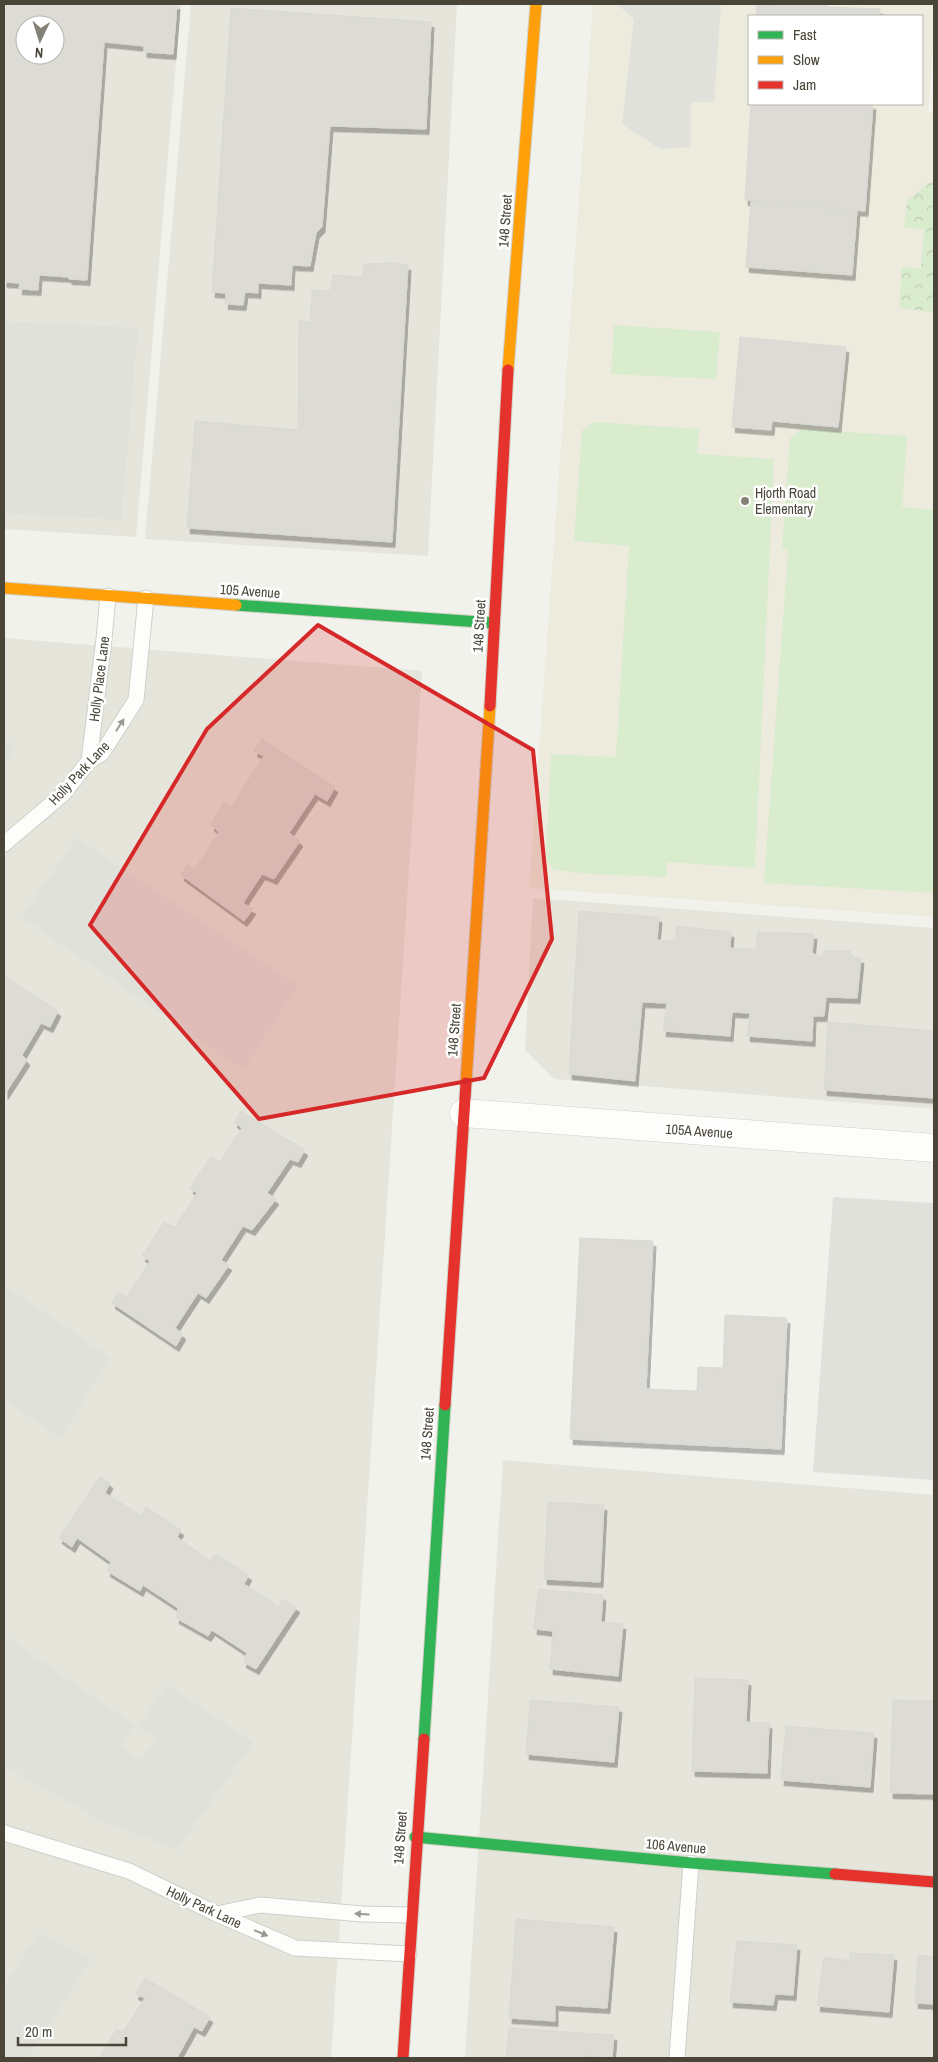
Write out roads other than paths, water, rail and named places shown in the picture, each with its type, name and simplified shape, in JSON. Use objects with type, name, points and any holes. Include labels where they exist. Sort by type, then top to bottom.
[{"type":"main road","name":"148 Street","points":[[402,2058],[498,581],[504,419],[536,4]]},
{"type":"main road","name":"105 Avenue","points":[[4,588],[494,623]]},
{"type":"main road","name":"106 Avenue","points":[[416,1837],[691,1863],[934,1882]]},
{"type":"street","name":"105A Avenue","points":[[464,1113],[934,1148]]},
{"type":"lane","name":"Holly Place Lane","points":[[89,761],[108,596]]},
{"type":"lane","name":"Holly Park Lane","points":[[4,844],[63,794],[89,761],[102,752],[136,700],[146,598]]},
{"type":"lane","name":"Holly Park Lane","points":[[4,1833],[129,1871],[217,1914],[295,1948],[409,1954]]},
{"type":"lane","points":[[677,2058],[691,1863]]},
{"type":"lane","points":[[217,1914],[260,1906],[362,1914],[411,1915]]},
{"type":"place","name":"Hjorth Road Elementary","points":[[745,501]]}]
